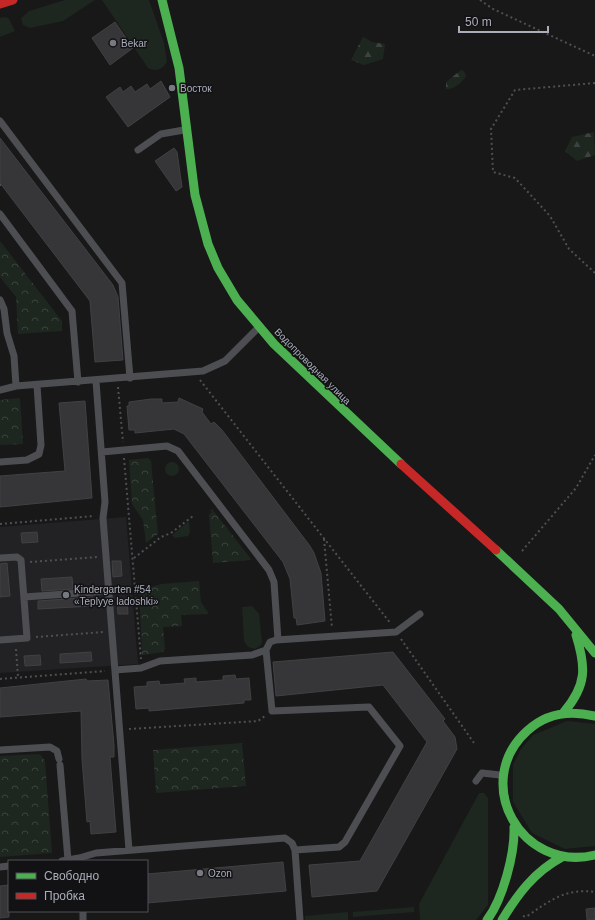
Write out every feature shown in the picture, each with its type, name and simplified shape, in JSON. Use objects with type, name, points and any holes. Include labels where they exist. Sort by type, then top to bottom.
[{"type":"main road","points":[[0,4],[13,0]]},
{"type":"main road","name":"Водопроводная улица","points":[[162,0],[178,68],[195,198],[205,237],[219,269],[235,298],[259,328],[287,358],[326,396],[511,564],[571,623],[595,653]]},
{"type":"main road","points":[[564,712],[575,700],[584,679],[582,651],[571,623]]},
{"type":"main road","points":[[487,920],[494,909],[511,866],[515,840],[514,827],[503,802],[502,776],[505,761],[519,737],[540,720],[564,712],[584,712],[595,716]]},
{"type":"main road","points":[[514,827],[535,847],[548,853],[562,857],[579,858],[595,856]]},
{"type":"main road","points":[[505,916],[530,878],[548,864],[562,857]]},
{"type":"main road","points":[[579,858],[590,865]]},
{"type":"lane","points":[[0,121],[122,283],[130,378]]},
{"type":"lane","points":[[138,150],[161,134],[187,130]]},
{"type":"lane","points":[[0,214],[72,311],[78,382]]},
{"type":"lane","points":[[0,300],[4,309],[7,333],[14,356],[16,386]]},
{"type":"lane","points":[[0,390],[16,386],[96,381],[208,370],[225,361],[259,328]]},
{"type":"lane","points":[[96,381],[105,502],[103,515],[129,850]]},
{"type":"lane","points":[[0,462],[27,460],[39,454],[41,445],[37,385]]},
{"type":"lane","points":[[102,452],[167,446],[178,451],[269,570],[274,582],[278,640]]},
{"type":"lane","points":[[0,558],[17,557],[21,562],[27,638],[0,640]]},
{"type":"lane","points":[[24,597],[109,590]]},
{"type":"lane","points":[[295,850],[339,846],[345,842],[400,746],[369,707],[272,711],[266,650],[270,642],[333,635],[396,632],[420,614]]},
{"type":"lane","points":[[115,670],[141,668],[160,661],[252,655],[266,650]]},
{"type":"lane","points":[[0,750],[50,747],[57,751],[60,762],[65,860]]},
{"type":"lane","points":[[476,780],[482,773],[502,776]]},
{"type":"lane","points":[[80,860],[96,853],[285,838],[292,843],[295,850],[300,920]]},
{"type":"path","points":[[480,0],[493,9],[595,56]]},
{"type":"path","points":[[595,83],[515,90],[491,130],[493,172],[515,178],[550,216],[569,249],[595,273]]},
{"type":"path","points":[[196,372],[396,632],[474,743]]},
{"type":"path","points":[[118,379],[123,450],[134,558],[141,668]]},
{"type":"path","points":[[511,564],[576,488],[595,455]]},
{"type":"path","points":[[0,524],[103,515]]},
{"type":"path","points":[[134,558],[161,537],[171,533],[193,516]]},
{"type":"path","points":[[324,537],[333,635]]},
{"type":"path","points":[[21,562],[106,556]]},
{"type":"path","points":[[27,638],[112,631]]},
{"type":"path","points":[[15,638],[18,677]]},
{"type":"path","points":[[0,678],[115,670]]},
{"type":"path","points":[[120,730],[258,720],[272,711]]},
{"type":"path","points":[[505,916],[526,916],[555,897],[583,890],[595,892]]},
{"type":"shaded area","name":"Kindergarten #54 «Teplyye ladoshki»","points":[[126,517],[138,664],[0,673],[0,527]]},
{"type":"green space","points":[[65,0],[95,0],[63,21],[30,28],[23,25],[21,18],[29,11]]},
{"type":"green space","points":[[102,0],[149,0],[164,43],[167,62],[163,67],[159,70],[148,68]]},
{"type":"green space","points":[[6,17],[9,19],[15,31],[0,37],[0,18]]},
{"type":"green space","points":[[363,37],[372,42],[385,44],[383,59],[364,65],[351,60]]},
{"type":"green space","points":[[461,70],[464,71],[466,76],[464,79],[454,87],[446,89],[446,82]]},
{"type":"green space","points":[[594,132],[595,155],[577,161],[565,151],[572,137]]},
{"type":"green space","points":[[0,241],[62,321],[62,331],[18,334],[16,297],[0,277]]},
{"type":"green space","points":[[20,398],[23,444],[0,445],[0,400]]},
{"type":"green space","points":[[148,458],[151,461],[158,534],[146,543],[143,520],[132,504],[129,460]]},
{"type":"green space","points":[[169,462],[175,462],[179,466],[179,472],[175,476],[169,476],[165,472],[165,466]]},
{"type":"green space","points":[[212,509],[251,559],[250,560],[213,563],[209,515],[212,512],[210,510]]},
{"type":"green space","points":[[189,521],[190,532],[188,536],[175,538],[172,535]]},
{"type":"green space","points":[[199,581],[201,602],[209,614],[181,615],[182,626],[163,627],[165,649],[163,652],[142,655],[139,590],[162,584]]},
{"type":"green space","points":[[252,606],[259,614],[262,642],[261,645],[255,649],[248,647],[244,641],[242,607]]},
{"type":"green space","points":[[567,721],[595,724],[595,846],[565,849],[532,833],[513,802],[513,765],[521,749],[533,735]]},
{"type":"green space","points":[[242,743],[246,786],[156,793],[153,750]]},
{"type":"green space","points":[[40,754],[45,761],[52,853],[0,857],[0,756]]},
{"type":"green space","points":[[479,793],[484,793],[488,798],[488,905],[476,920],[420,920],[419,904]]},
{"type":"green space","points":[[414,907],[414,912],[353,917],[353,912]]},
{"type":"green space","points":[[348,912],[348,920],[305,920],[305,916]]},
{"type":"building","name":"Bekar","points":[[115,22],[133,48],[110,65],[92,38]]},
{"type":"building","points":[[161,81],[170,97],[128,127],[106,97],[120,87],[123,92],[131,86],[135,92],[147,84],[150,89]]},
{"type":"building","points":[[0,138],[113,285],[118,297],[123,360],[95,362],[90,301],[0,183]]},
{"type":"building","points":[[174,148],[177,152],[182,187],[176,191],[155,161]]},
{"type":"building","points":[[179,398],[203,409],[202,412],[211,424],[214,422],[222,430],[310,546],[321,573],[325,621],[297,625],[296,618],[294,618],[290,579],[283,562],[184,434],[174,429],[135,433],[135,430],[129,430],[127,406],[129,406],[129,402],[162,399],[162,403],[178,402]]},
{"type":"building","points":[[85,401],[92,498],[0,507],[0,476],[65,471],[59,403]]},
{"type":"building","points":[[37,532],[38,542],[22,543],[21,533]]},
{"type":"building","points":[[112,561],[121,561],[122,576],[113,577]]},
{"type":"building","points":[[7,563],[10,596],[0,597],[0,564]]},
{"type":"building","points":[[72,577],[73,589],[42,591],[41,579]]},
{"type":"building","points":[[93,597],[93,606],[38,609],[38,601]]},
{"type":"building","points":[[127,598],[128,614],[118,614],[117,599]]},
{"type":"building","points":[[91,652],[92,661],[60,663],[60,654]]},
{"type":"building","points":[[393,652],[445,719],[443,721],[455,737],[457,749],[377,891],[312,897],[309,865],[360,861],[427,742],[383,685],[276,696],[273,662]]},
{"type":"building","points":[[40,655],[41,665],[25,666],[24,656]]},
{"type":"building","points":[[235,675],[236,679],[249,678],[251,700],[244,700],[244,703],[149,711],[149,708],[136,709],[134,687],[147,686],[147,682],[159,681],[160,685],[185,683],[184,679],[196,678],[196,682],[223,680],[223,676]]},
{"type":"building","points":[[86,679],[87,681],[108,680],[114,745],[114,757],[110,757],[116,832],[91,834],[90,821],[87,822],[82,759],[81,711],[0,717],[0,688]]},
{"type":"building","points":[[283,862],[286,891],[148,903],[148,874]]},
{"type":"building","points":[[8,885],[9,917],[0,918],[0,886]]},
{"type":"building","points":[[595,908],[595,920],[587,920],[586,909]]},
{"type":"traffic: fast","points":[[162,0],[179,68],[195,195],[208,244],[218,268],[237,300],[274,344],[401,464]]},
{"type":"traffic: fast","points":[[496,550],[559,609],[595,653]]},
{"type":"traffic: fast","points":[[564,712],[572,702],[581,684],[583,666],[576,635]]},
{"type":"traffic: fast","points":[[595,716],[576,713],[559,714],[542,720],[534,725],[527,731],[511,752],[504,774],[504,797],[512,819],[526,837],[545,850],[569,857],[595,855]]},
{"type":"traffic: fast","points":[[487,920],[498,900],[507,875],[514,838],[514,827]]},
{"type":"traffic: fast","points":[[502,920],[514,901],[528,884],[543,870],[562,857]]},
{"type":"traffic: jam","points":[[0,4],[13,0]]},
{"type":"traffic: jam","points":[[401,464],[496,550]]},
{"type":"place","name":"Bekar","points":[[113,43]]},
{"type":"place","name":"Восток","points":[[172,88]]},
{"type":"place","name":"Kindergarten #54 «Teplyye ladoshki»","points":[[66,595]]},
{"type":"place","name":"Ozon","points":[[200,873]]}]
